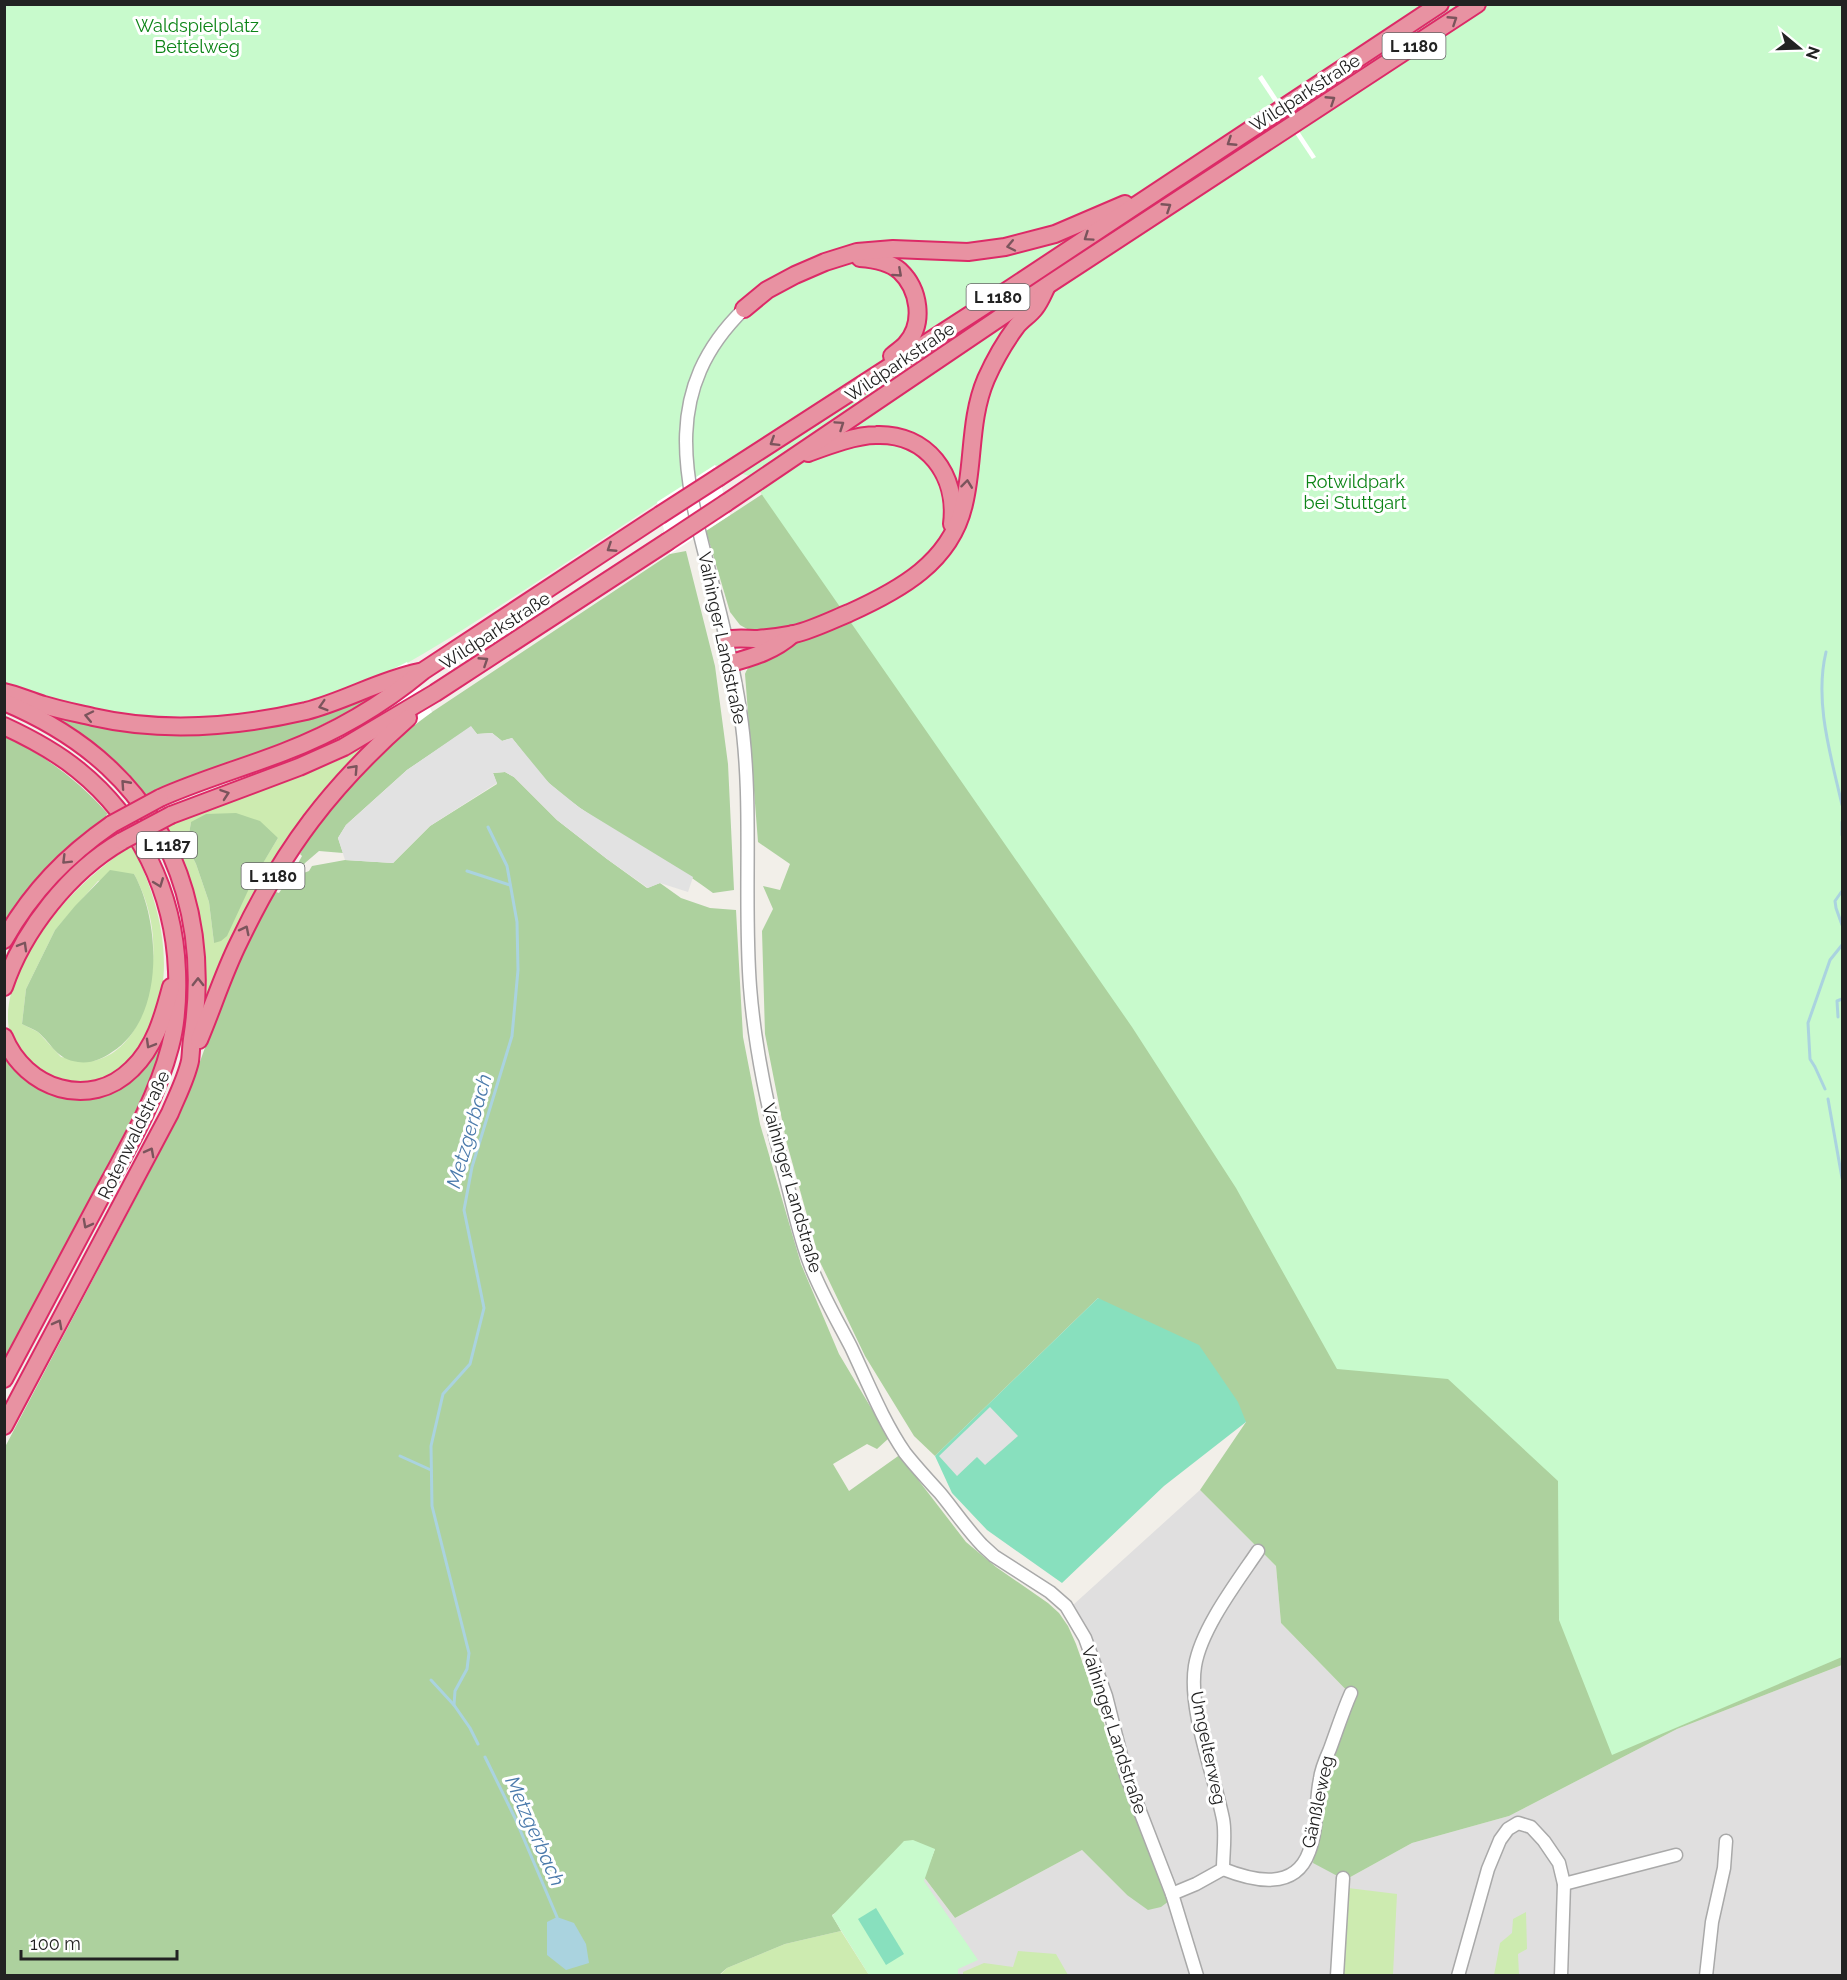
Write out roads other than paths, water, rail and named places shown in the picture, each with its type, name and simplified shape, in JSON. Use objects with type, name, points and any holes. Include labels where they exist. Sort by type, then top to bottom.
[{"type":"highway","name":"Wildparkstraße","points":[[423,671],[841,400],[1440,4]]},
{"type":"highway","name":"Wildparkstraße","points":[[435,693],[726,503],[1048,285],[1477,4]]},
{"type":"highway","name":"L 1180","points":[[744,309],[767,290],[795,275],[857,252],[893,249],[968,252],[1005,247],[1055,234],[1153,193]]},
{"type":"highway","name":"L 1180","points":[[841,400],[854,385],[906,345],[918,313],[911,286],[899,270],[886,263],[870,259],[844,257]]},
{"type":"highway","name":"L 1180","points":[[726,640],[736,637],[757,639],[794,634],[869,604],[907,583],[930,565],[950,540],[960,520],[964,506],[975,414],[986,380],[1006,342],[1016,327],[1035,308],[1048,285]]},
{"type":"highway","name":"L 1180","points":[[792,459],[868,435],[890,436],[914,443],[923,448],[936,461],[950,487],[953,513],[950,540]]},
{"type":"highway","name":"L 1180","points":[[731,663],[770,650],[794,634]]},
{"type":"highway","name":"L 1180","points":[[4,940],[38,890],[89,839],[112,824],[160,798],[324,734],[399,691],[423,671]]},
{"type":"highway","points":[[4,692],[44,705],[105,720],[161,726],[196,726],[267,719],[306,711],[326,706],[400,676],[423,671]]},
{"type":"highway","name":"L 1180","points":[[4,987],[25,943],[60,893],[83,869],[108,849],[171,815],[322,758],[435,693]]},
{"type":"highway","name":"L 1180","points":[[190,1061],[239,942],[274,874],[325,801],[360,762],[435,693]]},
{"type":"highway","name":"Rotenwaldstraße","points":[[4,702],[65,733],[96,756],[135,795],[152,819],[165,842],[186,895],[196,948],[198,997],[190,1061],[179,1094],[153,1148],[4,1426]]},
{"type":"highway","name":"L 1187","points":[[4,726],[42,746],[78,770],[104,794],[129,825],[158,878],[171,921],[177,969]]},
{"type":"highway","points":[[4,1037],[17,1060],[30,1074],[50,1085],[64,1089],[92,1090],[108,1085],[131,1070],[148,1048],[162,1018],[177,969]]},
{"type":"highway","name":"Rotenwaldstraße","points":[[4,1378],[157,1089],[176,1026],[177,969]]},
{"type":"street","name":"Vaihinger Landstraße","points":[[744,309],[725,330],[706,359],[695,384],[685,437],[687,477],[731,663],[744,741],[747,932],[750,990],[757,1045],[776,1140],[810,1266],[872,1393],[907,1455],[982,1545],[994,1556],[1050,1592],[1066,1606],[1077,1621],[1106,1696],[1126,1775],[1172,1894],[1197,1976]]},
{"type":"street","name":"Umgelterweg","points":[[1223,1869],[1224,1821],[1194,1691],[1195,1665],[1203,1639],[1224,1601],[1258,1551]]},
{"type":"street","name":"Gänßleweg","points":[[1223,1869],[1248,1879],[1266,1881],[1285,1878],[1300,1868],[1309,1852],[1314,1830],[1320,1777],[1351,1693]]},
{"type":"street","points":[[1458,1976],[1488,1869],[1500,1840],[1508,1829],[1518,1823],[1531,1827],[1559,1863],[1564,1884],[1561,1976]]},
{"type":"street","points":[[1706,1976],[1712,1922],[1724,1868],[1726,1841]]},
{"type":"street","points":[[1564,1884],[1676,1855]]},
{"type":"street","points":[[1172,1894],[1223,1869]]},
{"type":"street","points":[[1337,1976],[1343,1878]]},
{"type":"water","points":[[557,1917],[574,1923],[586,1944],[589,1963],[566,1970],[547,1955],[547,1922]]},
{"type":"waterway","points":[[1826,652],[1822,690],[1825,729],[1842,805]]},
{"type":"waterway","points":[[1842,822],[1842,835]]},
{"type":"waterway","name":"Metzgerbach","points":[[478,1744],[454,1705],[455,1691],[467,1669],[469,1653],[432,1506],[431,1446],[443,1394],[470,1364],[484,1308],[464,1210],[472,1167],[512,1036],[518,970],[517,922],[507,866],[488,827]]},
{"type":"waterway","points":[[467,871],[510,885]]},
{"type":"waterway","points":[[1842,891],[1835,901],[1842,925]]},
{"type":"waterway","points":[[1825,1089],[1810,1059],[1808,1023],[1830,960],[1842,945]]},
{"type":"waterway","points":[[1838,1017],[1837,1001],[1842,999]]},
{"type":"waterway","points":[[1828,1099],[1842,1178]]},
{"type":"waterway","points":[[400,1456],[431,1470]]},
{"type":"waterway","points":[[431,1680],[454,1705]]},
{"type":"waterway","name":"Metzgerbach","points":[[485,1757],[515,1818],[557,1917]]},
{"type":"park label","name":"Waldspielplatz Bettelweg","points":[[197,36]]},
{"type":"park label","name":"Rotwildpark bei Stuttgart","points":[[1355,492]]}]
